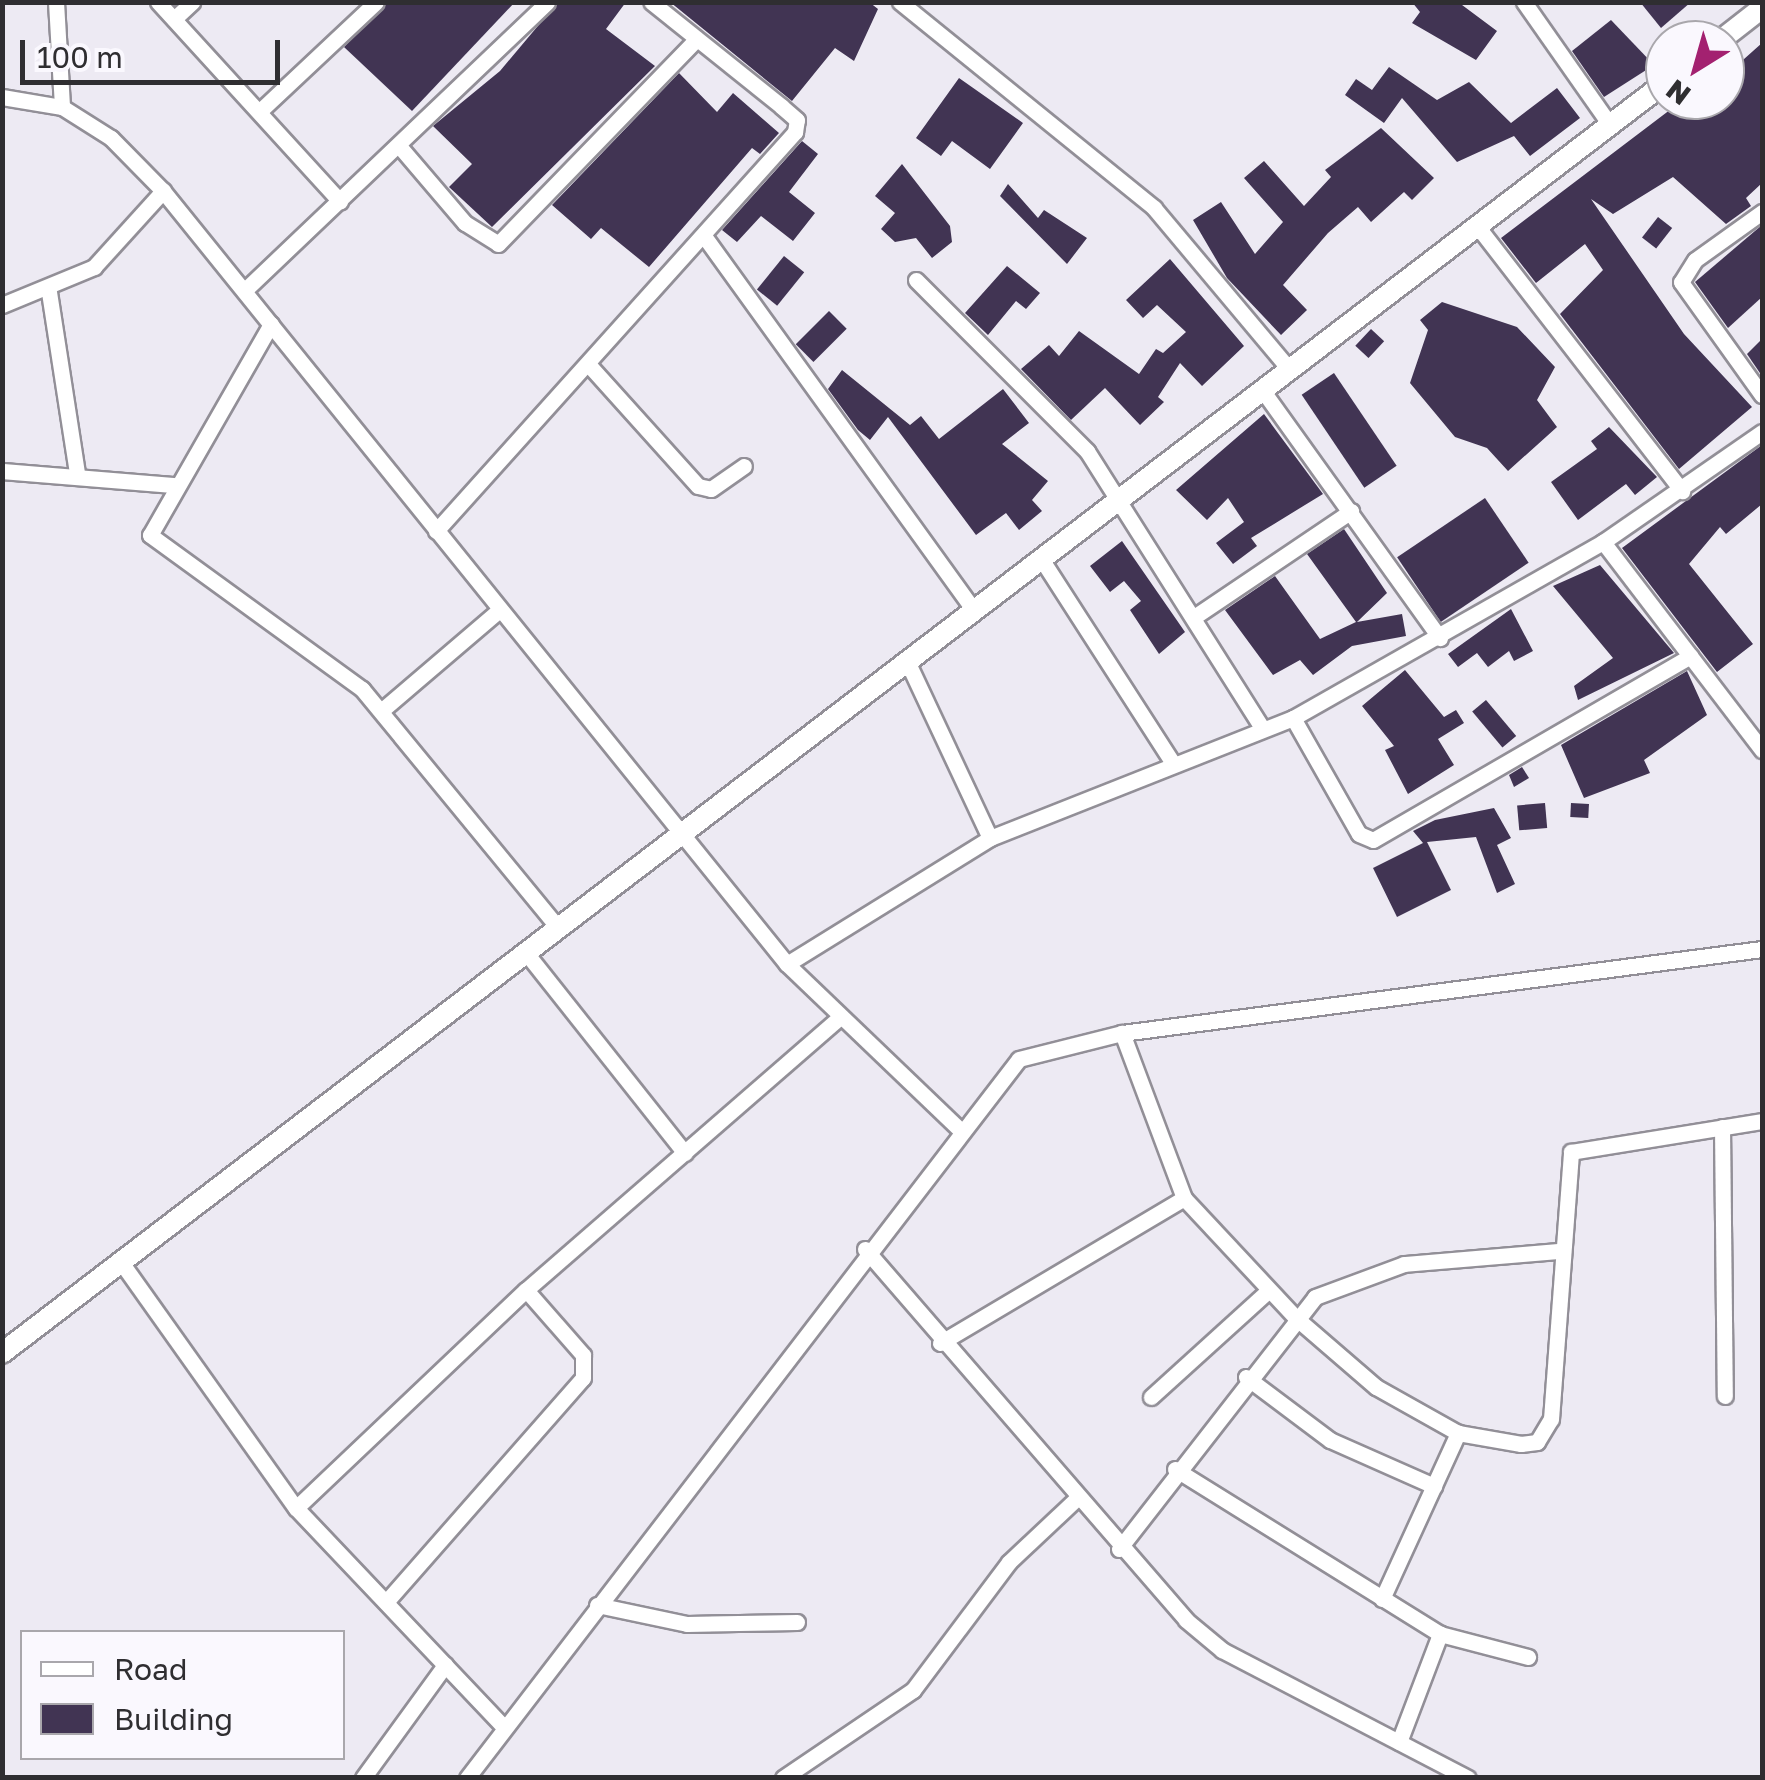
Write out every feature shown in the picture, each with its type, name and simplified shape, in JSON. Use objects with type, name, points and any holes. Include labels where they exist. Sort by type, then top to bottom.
[{"type":"main road","points":[[2,1353],[1645,98]]},
{"type":"street","points":[[56,2],[62,107]]},
{"type":"street","points":[[158,2],[262,109],[340,201]]},
{"type":"street","points":[[174,19],[192,2]]},
{"type":"street","points":[[262,109],[376,2]]},
{"type":"street","points":[[245,290],[400,147],[547,2]]},
{"type":"street","points":[[436,531],[786,146],[797,120],[651,2]]},
{"type":"street","points":[[900,2],[1154,208],[1290,370]]},
{"type":"street","points":[[1524,2],[1610,125]]},
{"type":"street","points":[[400,147],[465,222],[498,244],[696,40]]},
{"type":"street","points":[[2,96],[62,107],[111,138],[162,191],[680,838],[838,1019],[959,1130]]},
{"type":"street","points":[[2,304],[49,292],[127,238],[162,191]]},
{"type":"street","points":[[1762,212],[1694,260],[1680,282],[1762,395]]},
{"type":"street","points":[[1478,227],[1682,492]]},
{"type":"street","points":[[704,236],[975,612]]},
{"type":"street","points":[[916,280],[1066,426],[1197,615],[1264,729]]},
{"type":"street","points":[[49,292],[77,473]]},
{"type":"street","points":[[271,324],[150,530],[155,546],[316,651],[381,711],[560,930]]},
{"type":"street","points":[[588,364],[698,486],[711,489],[744,466]]},
{"type":"street","points":[[1263,391],[1440,638]]},
{"type":"street","points":[[787,964],[990,838],[1172,762],[1292,718],[1440,638],[1682,492],[1762,432]]},
{"type":"street","points":[[2,471],[77,473],[174,485]]},
{"type":"street","points":[[1197,615],[1351,511]]},
{"type":"street","points":[[1602,542],[1762,750]]},
{"type":"street","points":[[1042,560],[1172,762]]},
{"type":"street","points":[[381,711],[498,611]]},
{"type":"street","points":[[1292,718],[1359,834],[1373,840],[1691,656]]},
{"type":"street","points":[[908,663],[990,838]]},
{"type":"street","points":[[467,1778],[865,1249],[1020,1059],[1122,1033],[1762,949]]},
{"type":"street","points":[[528,954],[685,1153]]},
{"type":"street","points":[[296,1508],[526,1290],[838,1019]]},
{"type":"street","points":[[1122,1033],[1184,1198],[1296,1318],[1376,1386],[1458,1433],[1521,1444],[1546,1433],[1558,1251],[1571,1152],[1762,1121]]},
{"type":"street","points":[[1722,1127],[1725,1396]]},
{"type":"street","points":[[940,1343],[1184,1198]]},
{"type":"street","points":[[865,1249],[940,1343],[1120,1549],[1222,1650],[1399,1742],[1445,1772],[1468,1778]]},
{"type":"street","points":[[1120,1549],[1246,1377],[1296,1318],[1333,1286],[1404,1264],[1558,1251]]},
{"type":"street","points":[[121,1262],[296,1508],[504,1728]]},
{"type":"street","points":[[386,1602],[583,1378],[583,1355],[526,1290]]},
{"type":"street","points":[[1151,1396],[1270,1290]]},
{"type":"street","points":[[1246,1377],[1330,1440],[1434,1486]]},
{"type":"street","points":[[1382,1599],[1458,1433]]},
{"type":"street","points":[[1175,1469],[1440,1634],[1528,1658]]},
{"type":"street","points":[[783,1778],[912,1690],[1009,1562],[1076,1499]]},
{"type":"street","points":[[597,1605],[687,1624],[797,1622]]},
{"type":"street","points":[[1399,1742],[1440,1634]]},
{"type":"street","points":[[362,1778],[446,1666]]},
{"type":"building","points":[[387,2],[515,2],[412,111],[344,47]]},
{"type":"building","points":[[558,2],[626,2],[606,29],[655,66],[492,227],[449,187],[472,164],[433,126],[500,71]]},
{"type":"building","points":[[670,2],[869,2],[878,9],[854,61],[835,48],[792,101]]},
{"type":"building","points":[[1412,2],[1458,2],[1497,31],[1476,60],[1412,23],[1420,12]]},
{"type":"building","points":[[1640,2],[1691,2],[1670,20],[1655,20]]},
{"type":"building","points":[[1611,20],[1645,56],[1645,71],[1604,97],[1572,51]]},
{"type":"building","points":[[1762,43],[1762,183],[1746,198],[1751,206],[1726,224],[1673,177],[1613,214],[1591,199],[1684,334],[1752,407],[1679,469],[1560,314],[1603,270],[1585,244],[1536,283],[1501,238],[1657,120],[1745,120],[1745,58]]},
{"type":"building","points":[[1389,67],[1437,100],[1469,82],[1511,123],[1557,88],[1580,118],[1530,156],[1514,136],[1457,162],[1402,98],[1384,123],[1345,95],[1356,79],[1372,90]]},
{"type":"building","points":[[679,73],[717,112],[733,93],[779,133],[760,154],[752,148],[649,267],[601,228],[591,239],[552,205]]},
{"type":"building","points":[[959,78],[1023,123],[990,169],[952,141],[941,156],[916,138]]},
{"type":"building","points":[[1381,128],[1434,178],[1412,200],[1404,192],[1371,222],[1358,207],[1328,233],[1283,285],[1307,310],[1281,335],[1227,278],[1193,220],[1221,202],[1255,254],[1283,222],[1244,178],[1264,161],[1304,206],[1331,177],[1325,170]]},
{"type":"building","points":[[802,141],[818,154],[789,192],[815,213],[793,241],[761,216],[737,242],[722,230]]},
{"type":"building","points":[[902,164],[950,226],[952,242],[932,258],[916,238],[895,242],[881,229],[895,213],[875,196]]},
{"type":"building","points":[[1008,184],[1038,218],[1044,210],[1087,238],[1067,264],[1000,196]]},
{"type":"building","points":[[1658,217],[1672,228],[1656,249],[1642,237]]},
{"type":"building","points":[[1762,225],[1762,297],[1728,328],[1695,282]]},
{"type":"building","points":[[784,256],[804,272],[777,306],[757,289]]},
{"type":"building","points":[[1170,259],[1244,346],[1202,386],[1180,363],[1158,397],[1164,402],[1140,425],[1105,388],[1071,420],[1021,369],[1049,345],[1059,356],[1079,331],[1139,374],[1156,349],[1163,353],[1186,332],[1157,305],[1143,318],[1126,300]]},
{"type":"building","points":[[1007,266],[1040,293],[1026,309],[1016,301],[988,335],[965,313]]},
{"type":"building","points":[[1442,302],[1517,327],[1555,367],[1537,400],[1557,427],[1508,471],[1487,448],[1455,437],[1410,383],[1428,330],[1420,320]]},
{"type":"building","points":[[829,311],[847,329],[813,362],[796,344]]},
{"type":"building","points":[[1371,329],[1384,341],[1368,358],[1355,346]]},
{"type":"building","points":[[1762,339],[1762,376],[1747,354]]},
{"type":"building","points":[[842,370],[910,425],[921,416],[939,439],[1003,389],[1029,423],[1002,444],[1048,481],[1032,500],[1042,511],[1019,530],[1006,513],[976,535],[888,417],[870,440],[858,430],[828,389]]},
{"type":"building","points":[[1334,373],[1397,466],[1364,488],[1302,395]]},
{"type":"building","points":[[1264,414],[1323,494],[1251,538],[1257,546],[1233,564],[1216,543],[1244,522],[1228,498],[1207,520],[1176,490]]},
{"type":"building","points":[[1609,427],[1657,477],[1635,495],[1626,484],[1578,520],[1551,482],[1597,449],[1591,441]]},
{"type":"building","points":[[1762,445],[1762,504],[1726,534],[1720,527],[1689,564],[1753,644],[1717,672],[1622,548]]},
{"type":"building","points":[[1485,498],[1529,563],[1441,622],[1397,557]]},
{"type":"building","points":[[1344,529],[1387,593],[1357,622],[1402,614],[1406,636],[1352,646],[1313,675],[1300,660],[1273,675],[1225,610],[1275,576],[1320,639],[1356,622],[1307,554]]},
{"type":"building","points":[[1122,541],[1185,632],[1159,654],[1130,610],[1141,601],[1124,581],[1110,592],[1090,566]]},
{"type":"building","points":[[1600,565],[1674,653],[1578,700],[1574,686],[1613,658],[1553,586]]},
{"type":"building","points":[[1511,609],[1533,651],[1514,661],[1509,651],[1488,667],[1477,653],[1458,667],[1448,654]]},
{"type":"building","points":[[1405,670],[1444,717],[1456,710],[1464,723],[1438,739],[1454,765],[1408,794],[1385,750],[1394,746],[1362,706]]},
{"type":"building","points":[[1687,671],[1707,715],[1644,760],[1650,773],[1584,798],[1561,745]]},
{"type":"building","points":[[1486,700],[1516,736],[1502,748],[1472,712]]},
{"type":"building","points":[[1522,767],[1529,778],[1514,787],[1509,775]]},
{"type":"building","points":[[1545,803],[1547,828],[1519,830],[1517,805]]},
{"type":"building","points":[[1571,803],[1589,804],[1588,818],[1570,817]]},
{"type":"building","points":[[1494,808],[1511,838],[1497,845],[1515,884],[1497,893],[1476,837],[1427,842],[1451,890],[1397,917],[1373,868],[1423,843],[1413,831],[1435,820]]}]
